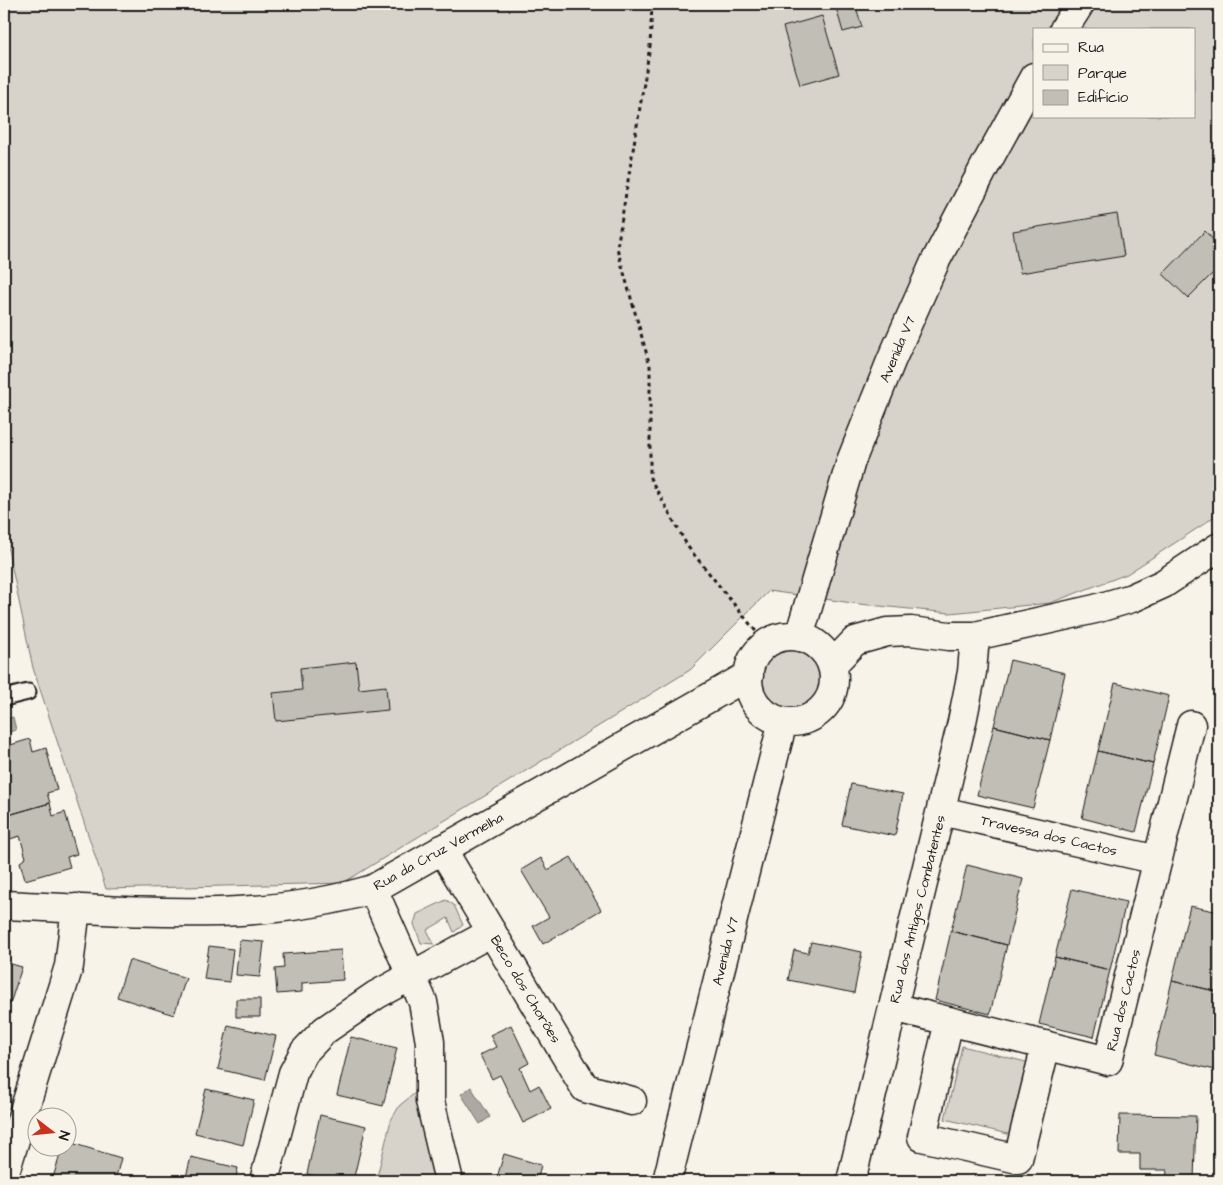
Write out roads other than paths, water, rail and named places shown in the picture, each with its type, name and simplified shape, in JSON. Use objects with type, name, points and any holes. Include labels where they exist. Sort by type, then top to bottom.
[{"type":"street","points":[[1065,28],[1080,4]]},
{"type":"street","name":"Avenida V7","points":[[800,637],[851,462],[891,361],[935,262],[984,166],[1033,79]]},
{"type":"street","points":[[832,665],[855,641],[886,632],[911,631],[949,636],[975,636],[1095,609],[1132,598],[1164,584],[1219,547]]},
{"type":"street","name":"Rua dos Antigos Combatentes","points":[[851,1181],[941,811],[972,672],[975,636]]},
{"type":"street","points":[[782,637],[800,637],[816,644],[822,650],[832,665],[834,682],[824,707],[810,717],[801,720],[783,720],[767,714],[755,701],[751,692],[749,675],[754,658],[766,644],[782,637]]},
{"type":"street","name":"Rua da Cruz Vermelha","points":[[4,905],[200,913],[303,906],[341,899],[373,889],[749,675]]},
{"type":"street","name":"Avenida V7","points":[[667,1181],[783,720]]},
{"type":"street","name":"Rua dos Cactos","points":[[893,1007],[1108,1061],[1191,725]]},
{"type":"street","name":"Travessa dos Cactos","points":[[941,811],[1158,860]]},
{"type":"street","name":"Beco dos Chorões","points":[[442,849],[585,1088],[632,1101]]},
{"type":"street","points":[[373,889],[423,1002],[430,1042],[430,1101],[449,1181]]},
{"type":"street","points":[[4,1174],[69,966],[76,908]]},
{"type":"street","points":[[264,1181],[294,1072],[304,1052],[324,1030],[376,996],[492,932]]},
{"type":"street","points":[[949,1021],[922,1137],[1018,1159],[1046,1046]]},
{"type":"lane","points":[[4,698],[28,692]]}]
